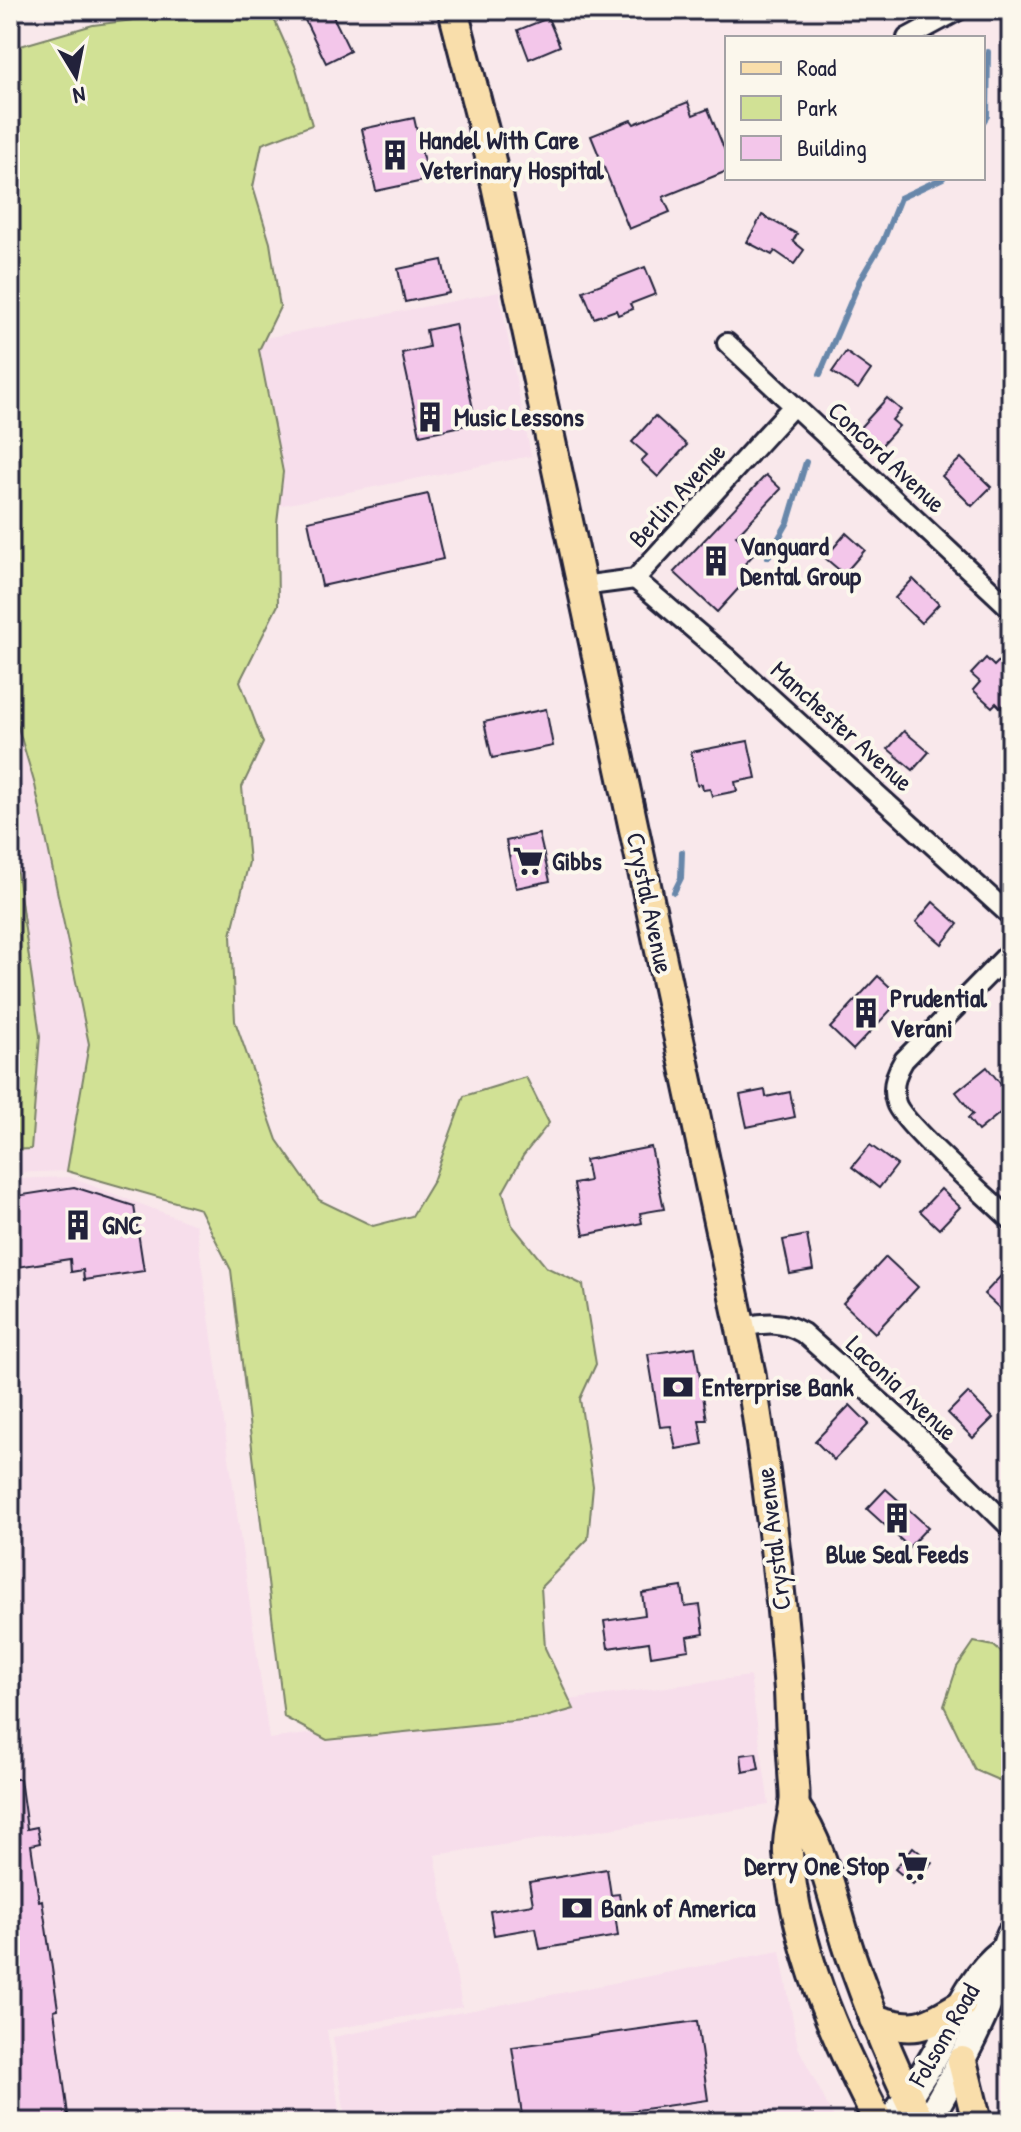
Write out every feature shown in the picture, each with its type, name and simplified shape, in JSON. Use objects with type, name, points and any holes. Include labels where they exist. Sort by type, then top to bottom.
[{"type":"main road","name":"Crystal Avenue","points":[[453,10],[479,109],[741,1327],[774,1537],[788,1689],[794,1805],[789,1824],[788,1853],[805,1942],[820,1996],[837,2039],[879,2122]]},
{"type":"main road","name":"Crystal Avenue","points":[[794,1805],[817,1844],[849,1951],[874,2019],[914,2109]]},
{"type":"main road","points":[[874,2019],[899,2027],[917,2027],[961,2005]]},
{"type":"main road","points":[[962,2061],[977,2122]]},
{"type":"street","points":[[911,36],[959,10]]},
{"type":"street","name":"Concord Avenue","points":[[727,343],[1011,609]]},
{"type":"street","name":"Berlin Avenue","points":[[582,586],[635,579],[793,406]]},
{"type":"street","name":"Manchester Avenue","points":[[635,579],[725,656],[1011,916]]},
{"type":"street","points":[[1011,951],[904,1060],[898,1069],[894,1091],[896,1104],[909,1123],[1011,1220]]},
{"type":"street","name":"Laconia Avenue","points":[[741,1327],[774,1322],[788,1324],[803,1333],[913,1431],[1011,1528]]},
{"type":"street","name":"Folsom Road","points":[[891,2122],[914,2109],[933,2058],[961,2005],[986,1964],[1006,1943]]},
{"type":"street","name":"Folsom Road","points":[[927,2122],[962,2061],[991,1997],[1006,1943]]},
{"type":"shaded area","points":[[499,292],[531,456],[273,507],[240,343]]},
{"type":"shaded area","points":[[10,700],[35,785],[89,1044],[67,1171],[10,1173]]},
{"type":"shaded area","points":[[69,1177],[196,1225],[269,1739],[750,1676],[769,1805],[435,1855],[462,2007],[327,2030],[341,2122],[10,2122],[10,1179]]},
{"type":"shaded area","points":[[780,1951],[798,2047],[836,2122],[346,2122],[333,2037]]},
{"type":"green space","points":[[188,10],[270,10],[296,68],[312,125],[262,144],[253,187],[270,243],[280,307],[259,350],[283,472],[277,523],[278,605],[240,681],[263,743],[242,787],[249,862],[231,935],[235,1021],[277,1140],[319,1200],[373,1226],[412,1216],[433,1181],[464,1096],[526,1077],[549,1123],[523,1156],[503,1192],[512,1225],[546,1267],[583,1285],[596,1364],[580,1399],[593,1486],[588,1539],[541,1587],[545,1648],[574,1709],[542,1718],[327,1740],[284,1717],[231,1270],[200,1209],[67,1171],[89,1044],[35,785],[10,700],[10,49],[93,25],[166,16]]},
{"type":"green space","points":[[10,823],[40,1036],[31,1149],[10,1150]]},
{"type":"green space","points":[[974,1642],[994,1646],[1011,1661],[1011,1777],[1003,1782],[975,1770],[944,1706],[957,1667]]},
{"type":"building","points":[[300,10],[330,10],[350,51],[326,63]]},
{"type":"building","points":[[548,18],[560,46],[529,59],[518,30]]},
{"type":"building","points":[[688,102],[693,115],[708,109],[725,151],[725,172],[663,197],[670,212],[629,229],[591,136],[631,120],[634,124]]},
{"type":"building","name":"Handel With Care Veterinary Hospital","points":[[414,118],[428,180],[376,191],[362,129]]},
{"type":"building","points":[[762,215],[797,234],[793,241],[804,250],[794,264],[775,251],[772,255],[747,242]]},
{"type":"building","points":[[442,260],[449,293],[405,302],[398,269]]},
{"type":"building","points":[[645,267],[656,294],[630,304],[633,309],[618,315],[616,310],[594,318],[583,291]]},
{"type":"building","points":[[455,324],[476,423],[420,435],[402,353],[429,347],[426,330]]},
{"type":"building","points":[[846,352],[871,370],[858,389],[832,372]]},
{"type":"building","points":[[887,398],[901,410],[892,420],[899,426],[880,447],[873,441],[869,445],[855,433]]},
{"type":"building","points":[[655,416],[687,445],[658,477],[641,461],[647,455],[632,442]]},
{"type":"building","points":[[961,458],[991,487],[972,506],[942,476]]},
{"type":"building","name":"Vanguard Dental Group","points":[[766,475],[781,489],[736,536],[755,553],[740,569],[739,588],[717,612],[674,572]]},
{"type":"building","points":[[428,494],[443,559],[322,586],[308,521]]},
{"type":"building","points":[[846,533],[865,550],[844,574],[825,558]]},
{"type":"building","points":[[913,579],[939,604],[921,623],[895,598]]},
{"type":"building","points":[[986,658],[994,666],[1001,659],[1011,668],[1011,696],[1001,708],[996,703],[992,707],[973,690],[980,682],[971,674]]},
{"type":"building","points":[[546,709],[553,746],[492,758],[484,722]]},
{"type":"building","points":[[904,731],[929,752],[913,770],[888,749]]},
{"type":"building","points":[[748,741],[756,778],[735,782],[737,791],[712,796],[710,789],[703,790],[702,784],[697,785],[691,752]]},
{"type":"building","name":"Gibbs","points":[[539,834],[550,881],[516,888],[506,841]]},
{"type":"building","points":[[933,902],[958,924],[942,944],[916,922]]},
{"type":"building","name":"Prudential Verani","points":[[878,976],[902,998],[853,1050],[830,1028]]},
{"type":"building","points":[[987,1067],[1011,1097],[1011,1104],[978,1131],[968,1118],[973,1114],[956,1092]]},
{"type":"building","points":[[765,1090],[766,1097],[790,1092],[795,1117],[747,1127],[740,1095]]},
{"type":"building","points":[[870,1145],[897,1165],[879,1188],[852,1167]]},
{"type":"building","points":[[651,1147],[664,1209],[640,1213],[642,1223],[584,1235],[574,1184],[589,1181],[585,1160]]},
{"type":"building","points":[[74,1187],[134,1206],[144,1271],[84,1280],[83,1270],[71,1272],[70,1259],[10,1268],[10,1197]]},
{"type":"building","points":[[941,1189],[960,1207],[939,1229],[920,1211]]},
{"type":"building","points":[[807,1235],[813,1270],[790,1274],[783,1240]]},
{"type":"building","points":[[886,1257],[918,1287],[875,1333],[843,1303]]},
{"type":"building","points":[[1011,1265],[1011,1319],[984,1294]]},
{"type":"building","name":"Enterprise Bank","points":[[695,1347],[707,1420],[699,1420],[703,1444],[676,1449],[671,1426],[660,1427],[648,1354]]},
{"type":"building","points":[[968,1393],[993,1418],[973,1438],[948,1413]]},
{"type":"building","points":[[850,1405],[869,1424],[834,1460],[815,1441]]},
{"type":"building","name":"Blue Seal Feeds","points":[[886,1489],[928,1527],[909,1547],[867,1509]]},
{"type":"building","points":[[682,1587],[685,1607],[700,1605],[704,1634],[687,1637],[689,1650],[651,1656],[649,1642],[608,1648],[604,1621],[645,1615],[642,1593]]},
{"type":"building","points":[[756,1753],[759,1769],[743,1772],[741,1755]]},
{"type":"building","points":[[10,1779],[20,1779],[27,1829],[37,1827],[40,1843],[31,1845],[58,2009],[54,2010],[69,2122],[10,2122]]},
{"type":"building","name":"Derry One Stop","points":[[913,1847],[932,1863],[913,1884],[895,1869]]},
{"type":"building","name":"Bank of America","points":[[607,1869],[611,1895],[619,1894],[622,1912],[615,1913],[618,1936],[540,1949],[536,1928],[494,1935],[490,1911],[533,1904],[529,1882]]},
{"type":"building","points":[[697,2021],[708,2100],[552,2122],[523,2122],[512,2047]]},
{"type":"waterway","points":[[985,119],[988,52]]},
{"type":"waterway","points":[[820,374],[860,280],[883,241],[900,198],[939,180]]},
{"type":"waterway","points":[[768,557],[788,522],[806,462]]},
{"type":"waterway","points":[[674,892],[681,878],[682,852]]},
{"type":"place","name":"Handel With Care Veterinary Hospital","points":[[395,155]]},
{"type":"place","name":"Music Lessons","points":[[430,417]]},
{"type":"place","name":"Vanguard Dental Group","points":[[716,561]]},
{"type":"place","name":"Gibbs","points":[[528,861]]},
{"type":"place","name":"Prudential Verani","points":[[866,1013]]},
{"type":"place","name":"GNC","points":[[78,1225]]},
{"type":"place","name":"Enterprise Bank","points":[[678,1387]]},
{"type":"place","name":"Blue Seal Feeds","points":[[897,1518]]},
{"type":"place","name":"Derry One Stop","points":[[913,1866]]},
{"type":"place","name":"Bank of America","points":[[577,1908]]}]
